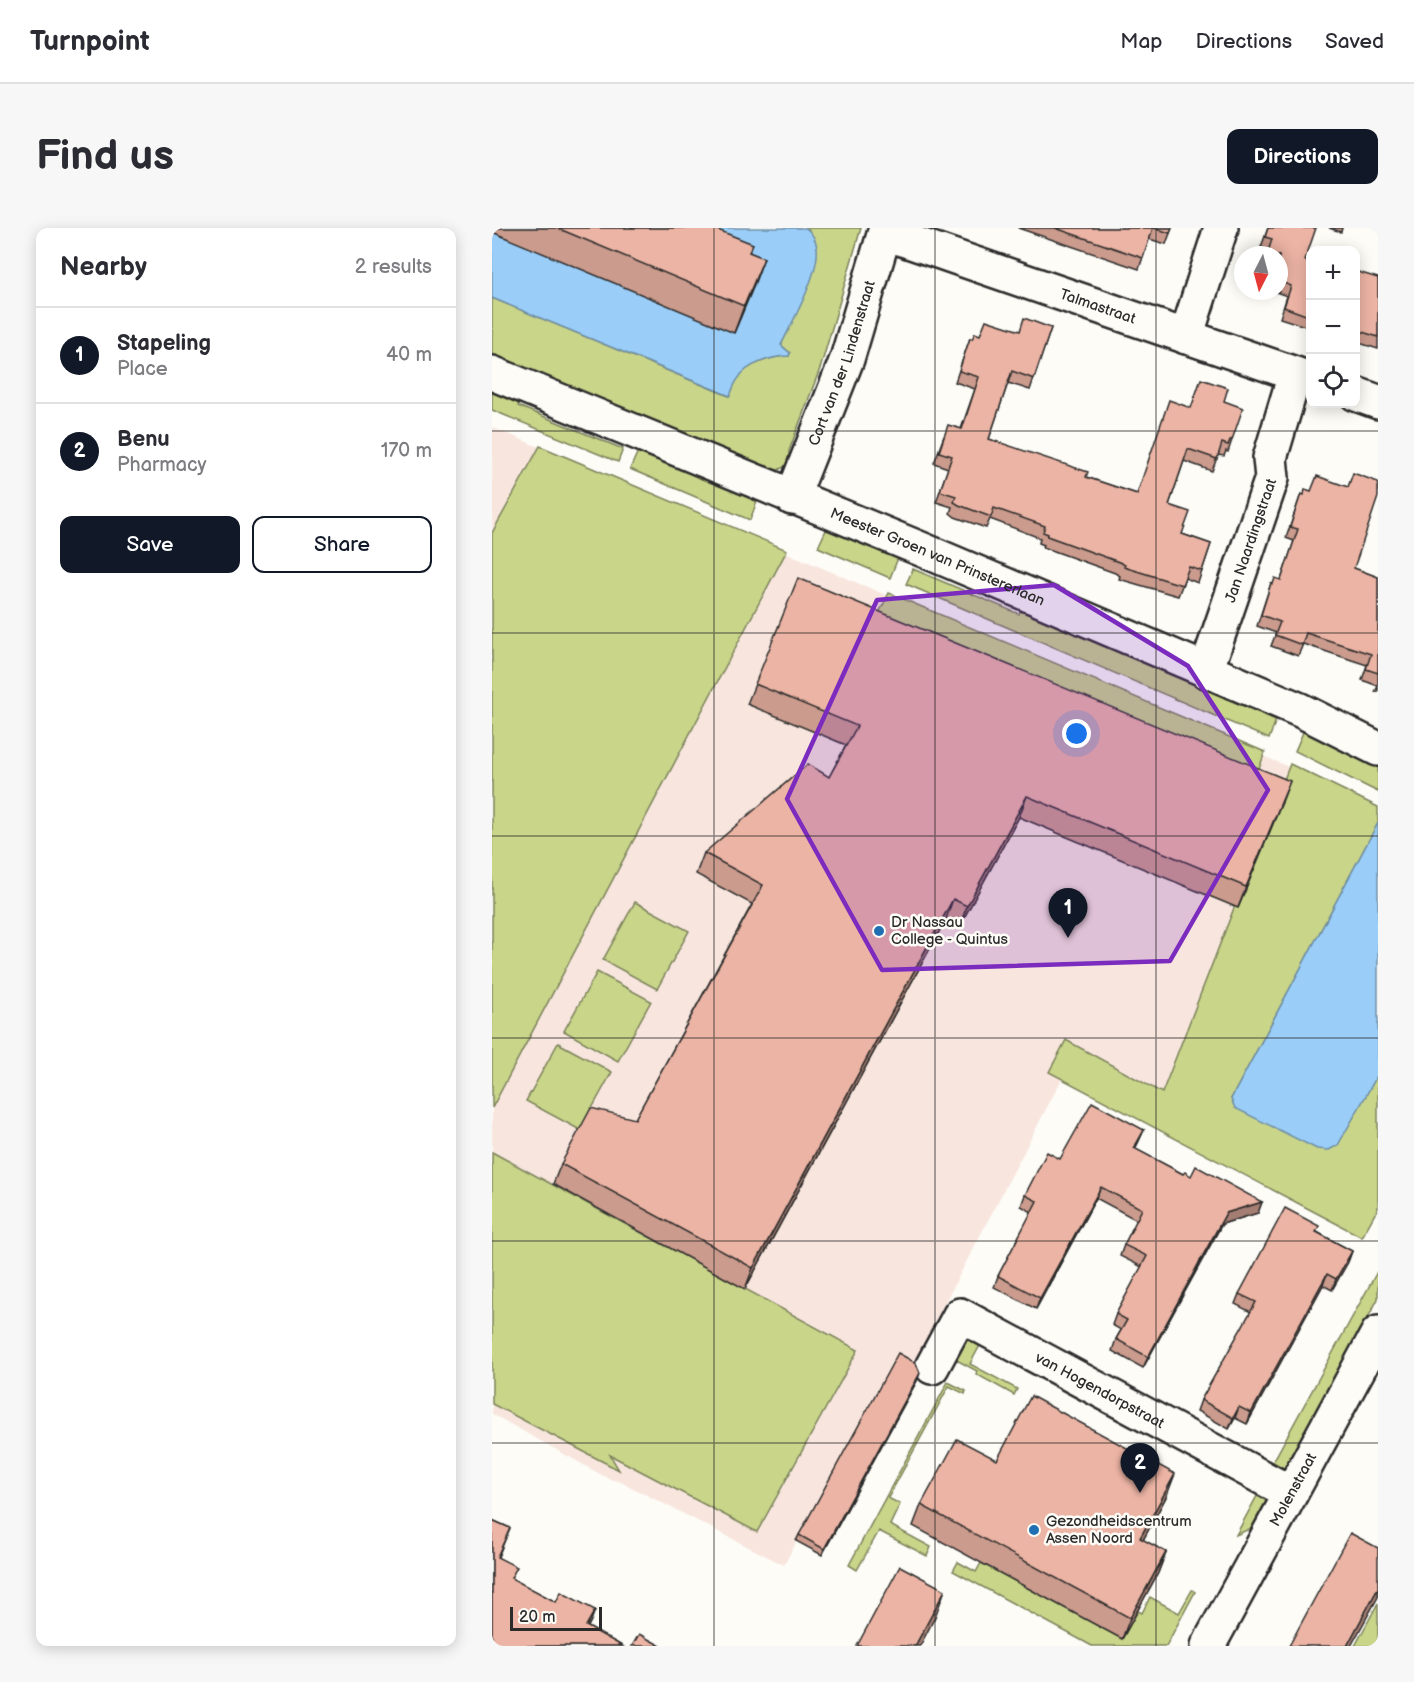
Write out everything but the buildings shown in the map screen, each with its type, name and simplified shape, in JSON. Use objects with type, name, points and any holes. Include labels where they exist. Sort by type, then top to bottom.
[{"type":"street","points":[[1186,337],[1221,228]]},
{"type":"street","name":"Talmastraat","points":[[886,231],[1303,376]]},
{"type":"street","name":"Cort van der Lindenstraat","points":[[792,498],[847,359],[886,231]]},
{"type":"street","name":"Meester Groen van Prinstererlaan","points":[[492,374],[921,549],[1300,710],[1378,748]]},
{"type":"street","name":"Jan Naardingstraat","points":[[1206,671],[1272,478],[1270,458],[1303,376]]},
{"type":"street","points":[[1360,395],[1378,402]]},
{"type":"street","name":"van Hogendorpstraat","points":[[932,1367],[960,1315],[1291,1493]]},
{"type":"street","name":"Molenstraat","points":[[1208,1646],[1378,1333]]},
{"type":"highlighted area","points":[[1054,585],[1188,666],[1268,790],[1170,961],[882,970],[787,799],[877,600]]},
{"type":"shaded area","name":"Dr Nassau College - Quintus","points":[[492,427],[1343,790],[1163,1123],[1065,1073],[913,1364],[823,1493],[784,1565],[621,1482],[609,1479],[492,1414]]},
{"type":"green space","points":[[806,228],[861,228],[821,366],[789,451],[788,465],[778,470],[764,467],[492,355],[492,298],[729,396],[737,378],[747,369],[768,359],[789,356],[790,353],[781,345],[790,326],[809,231]]},
{"type":"green space","points":[[492,390],[520,401],[518,406],[623,449],[618,462],[492,410]]},
{"type":"green space","points":[[540,446],[787,550],[492,1108],[492,533]]},
{"type":"green space","points":[[639,449],[758,499],[750,520],[630,469]]},
{"type":"green space","points":[[827,528],[898,558],[890,578],[818,547]]},
{"type":"green space","points":[[913,569],[1019,614],[1021,609],[1276,720],[1269,739],[906,584]]},
{"type":"green space","points":[[889,593],[1265,752],[1255,780],[872,627]]},
{"type":"green space","points":[[1304,730],[1378,767],[1378,792],[1295,751]]},
{"type":"green space","points":[[1290,764],[1378,807],[1378,823],[1231,1099],[1338,1144],[1378,1074],[1378,1208],[1362,1237],[1049,1072],[1066,1040],[1162,1093]]},
{"type":"green space","points":[[635,902],[689,931],[657,989],[603,960]]},
{"type":"green space","points":[[597,972],[651,1001],[618,1061],[564,1031]]},
{"type":"green space","points":[[558,1043],[612,1072],[580,1130],[526,1101]]},
{"type":"green space","points":[[492,1152],[858,1350],[757,1532],[610,1455],[619,1470],[492,1404]]},
{"type":"green space","points":[[1378,1270],[1378,1299],[1285,1469],[1273,1462]]},
{"type":"green space","points":[[964,1337],[983,1340],[970,1364],[1017,1389],[1014,1395],[951,1357]]},
{"type":"green space","points":[[948,1382],[966,1391],[965,1394],[949,1386],[888,1498],[900,1504],[890,1525],[931,1547],[927,1556],[879,1531],[857,1570],[849,1565]]},
{"type":"green space","points":[[1257,1496],[1268,1501],[1254,1527],[1236,1535]]},
{"type":"green space","points":[[958,1562],[976,1572],[981,1563],[1122,1639],[1138,1611],[1142,1613],[1150,1597],[1179,1613],[1192,1590],[1195,1592],[1166,1646],[1092,1646],[953,1571]]},
{"type":"green space","points":[[1378,1603],[1378,1646],[1355,1646]]},
{"type":"water","points":[[492,228],[806,228],[816,242],[817,258],[810,283],[781,345],[790,353],[789,356],[768,359],[747,369],[737,381],[730,396],[492,298]]},
{"type":"water","points":[[1378,823],[1378,1074],[1338,1145],[1329,1150],[1317,1149],[1235,1108],[1231,1099]]},
{"type":"place","name":"Dr Nassau College - Quintus","points":[[879,931]]},
{"type":"place","name":"Stapeling","points":[[1068,938]]},
{"type":"place","name":"Benu","points":[[1140,1493]]},
{"type":"place","name":"Gezondheidscentrum Assen Noord","points":[[1034,1530]]}]
